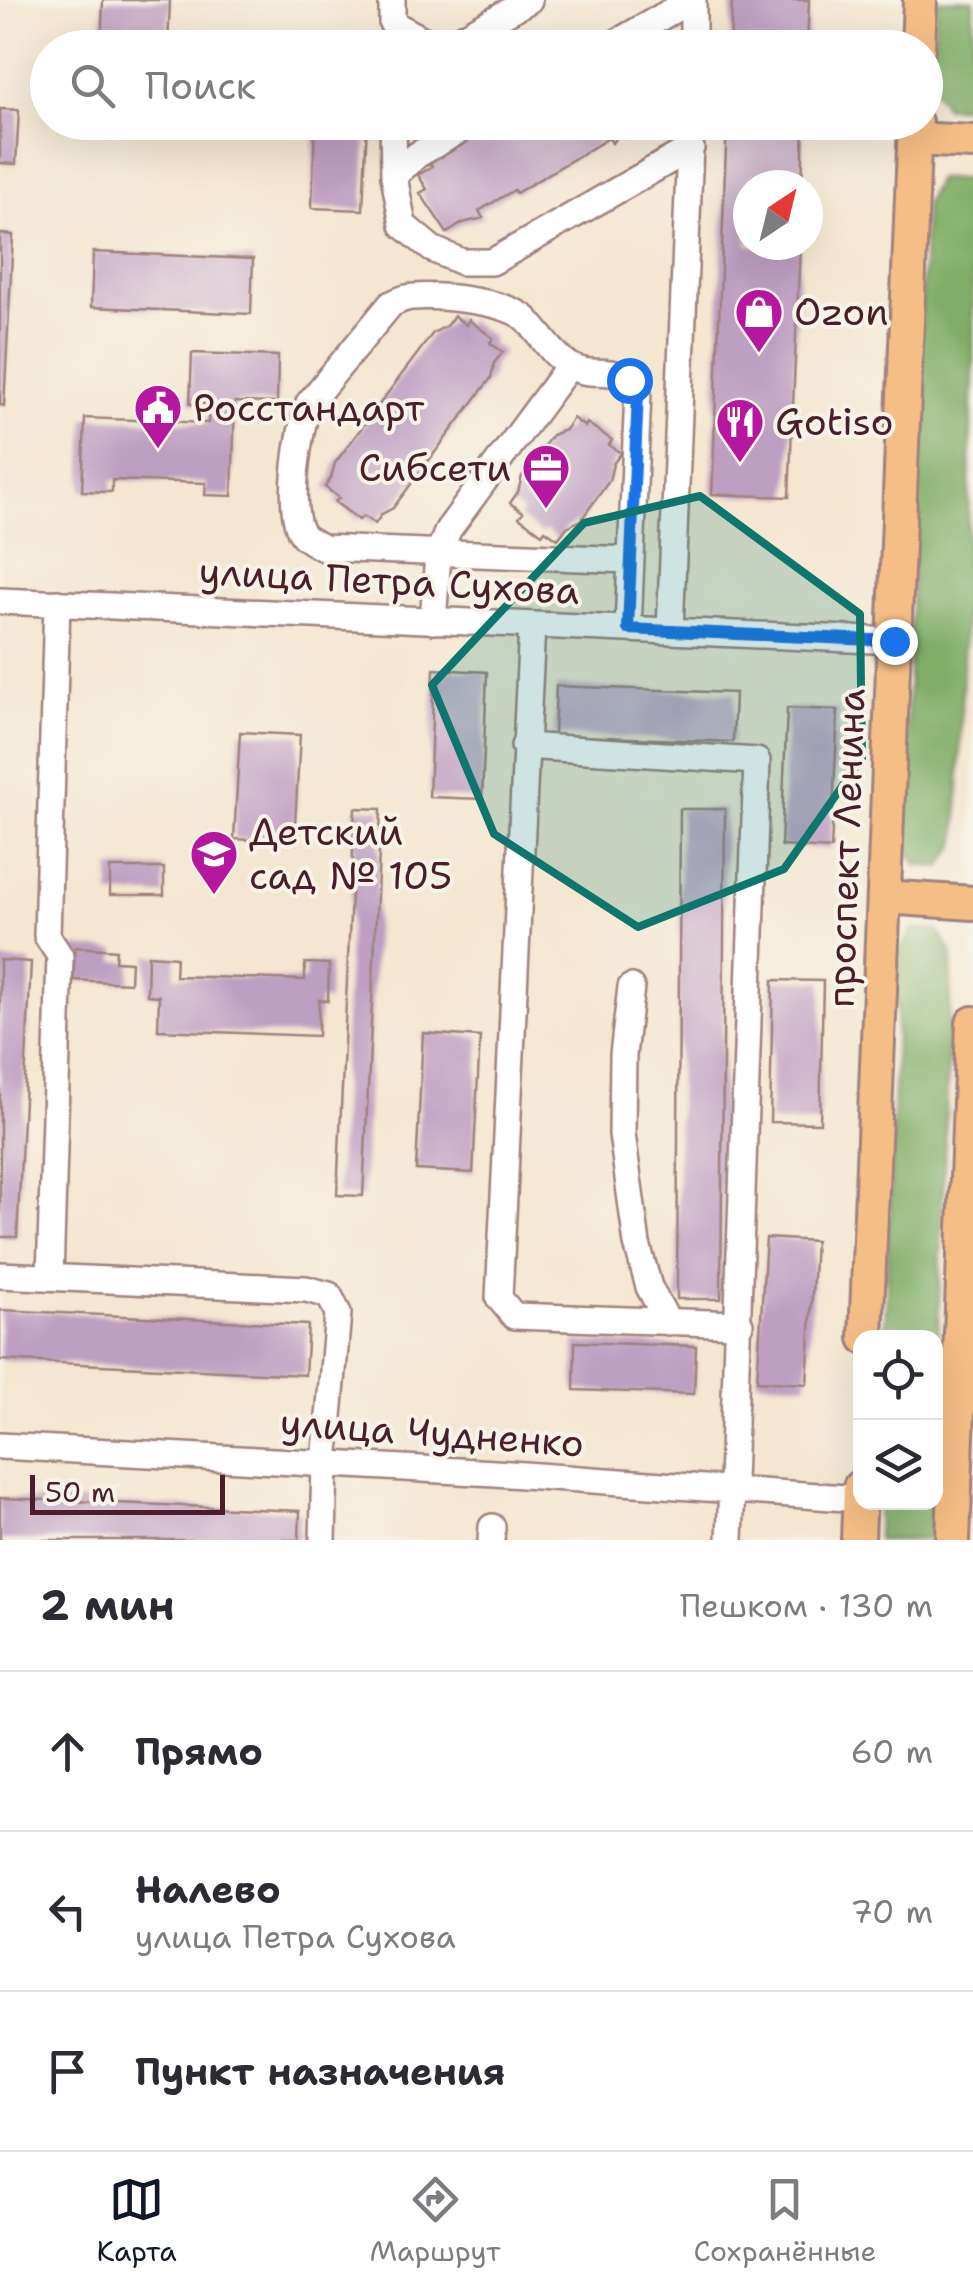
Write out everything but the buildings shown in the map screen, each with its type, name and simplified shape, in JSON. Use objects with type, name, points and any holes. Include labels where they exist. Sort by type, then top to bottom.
[{"type":"main road","points":[[919,30],[920,0]]},
{"type":"main road","points":[[943,136],[973,142]]},
{"type":"main road","name":"проспект Ленина","points":[[866,1330],[914,140]]},
{"type":"main road","points":[[884,897],[973,903]]},
{"type":"main road","points":[[952,1540],[965,1446],[973,1023]]},
{"type":"main road","points":[[858,1540],[859,1510]]},
{"type":"street","points":[[475,30],[529,0]]},
{"type":"street","points":[[639,30],[692,0],[692,30]]},
{"type":"street","points":[[394,140],[394,176],[403,225],[432,249],[462,262],[492,262],[683,140]]},
{"type":"street","points":[[394,176],[417,155],[443,140]]},
{"type":"street","points":[[670,631],[691,140]]},
{"type":"street","points":[[628,629],[638,392],[629,380],[613,371],[569,366],[523,317],[502,304],[410,296],[391,304],[309,403],[302,421],[294,514],[303,536],[322,548],[630,560]]},
{"type":"street","points":[[433,621],[438,555],[448,530],[569,366]]},
{"type":"street","name":"улица Петра Сухова","points":[[0,601],[894,641]]},
{"type":"street","points":[[50,1278],[60,956],[48,936],[57,603]]},
{"type":"street","points":[[532,625],[499,1298],[514,1316],[740,1324]]},
{"type":"street","points":[[524,746],[758,761],[730,1540]]},
{"type":"street","points":[[631,986],[623,1055],[622,1134],[637,1244],[649,1287],[668,1322]]},
{"type":"street","points":[[0,1275],[306,1289],[328,1295],[338,1313],[325,1463],[323,1540]]},
{"type":"street","name":"улица Чудненко","points":[[0,1446],[853,1498]]},
{"type":"highlighted area","points":[[700,496],[860,614],[862,758],[784,869],[638,927],[494,834],[432,685],[584,523]]},
{"type":"green space","points":[[936,0],[973,0],[973,102],[969,107],[943,104],[943,30],[935,30]]},
{"type":"green space","points":[[937,179],[963,179],[973,194],[973,371],[957,843],[941,867],[918,865],[903,844],[925,203]]},
{"type":"green space","points":[[913,930],[937,930],[952,953],[938,1330],[885,1330],[899,952]]},
{"type":"green space","points":[[878,1510],[931,1510],[930,1540],[877,1540]]},
{"type":"place","name":"Ozon","points":[[759,354]]},
{"type":"place","name":"Росстандарт","points":[[158,450]]},
{"type":"place","name":"Gotiso","points":[[740,464]]},
{"type":"place","name":"Сибсети","points":[[546,510]]},
{"type":"place","name":"Детский сад № 105","points":[[214,896]]},
{"type":"route","points":[[629,380],[638,392],[628,629],[894,641]]}]
